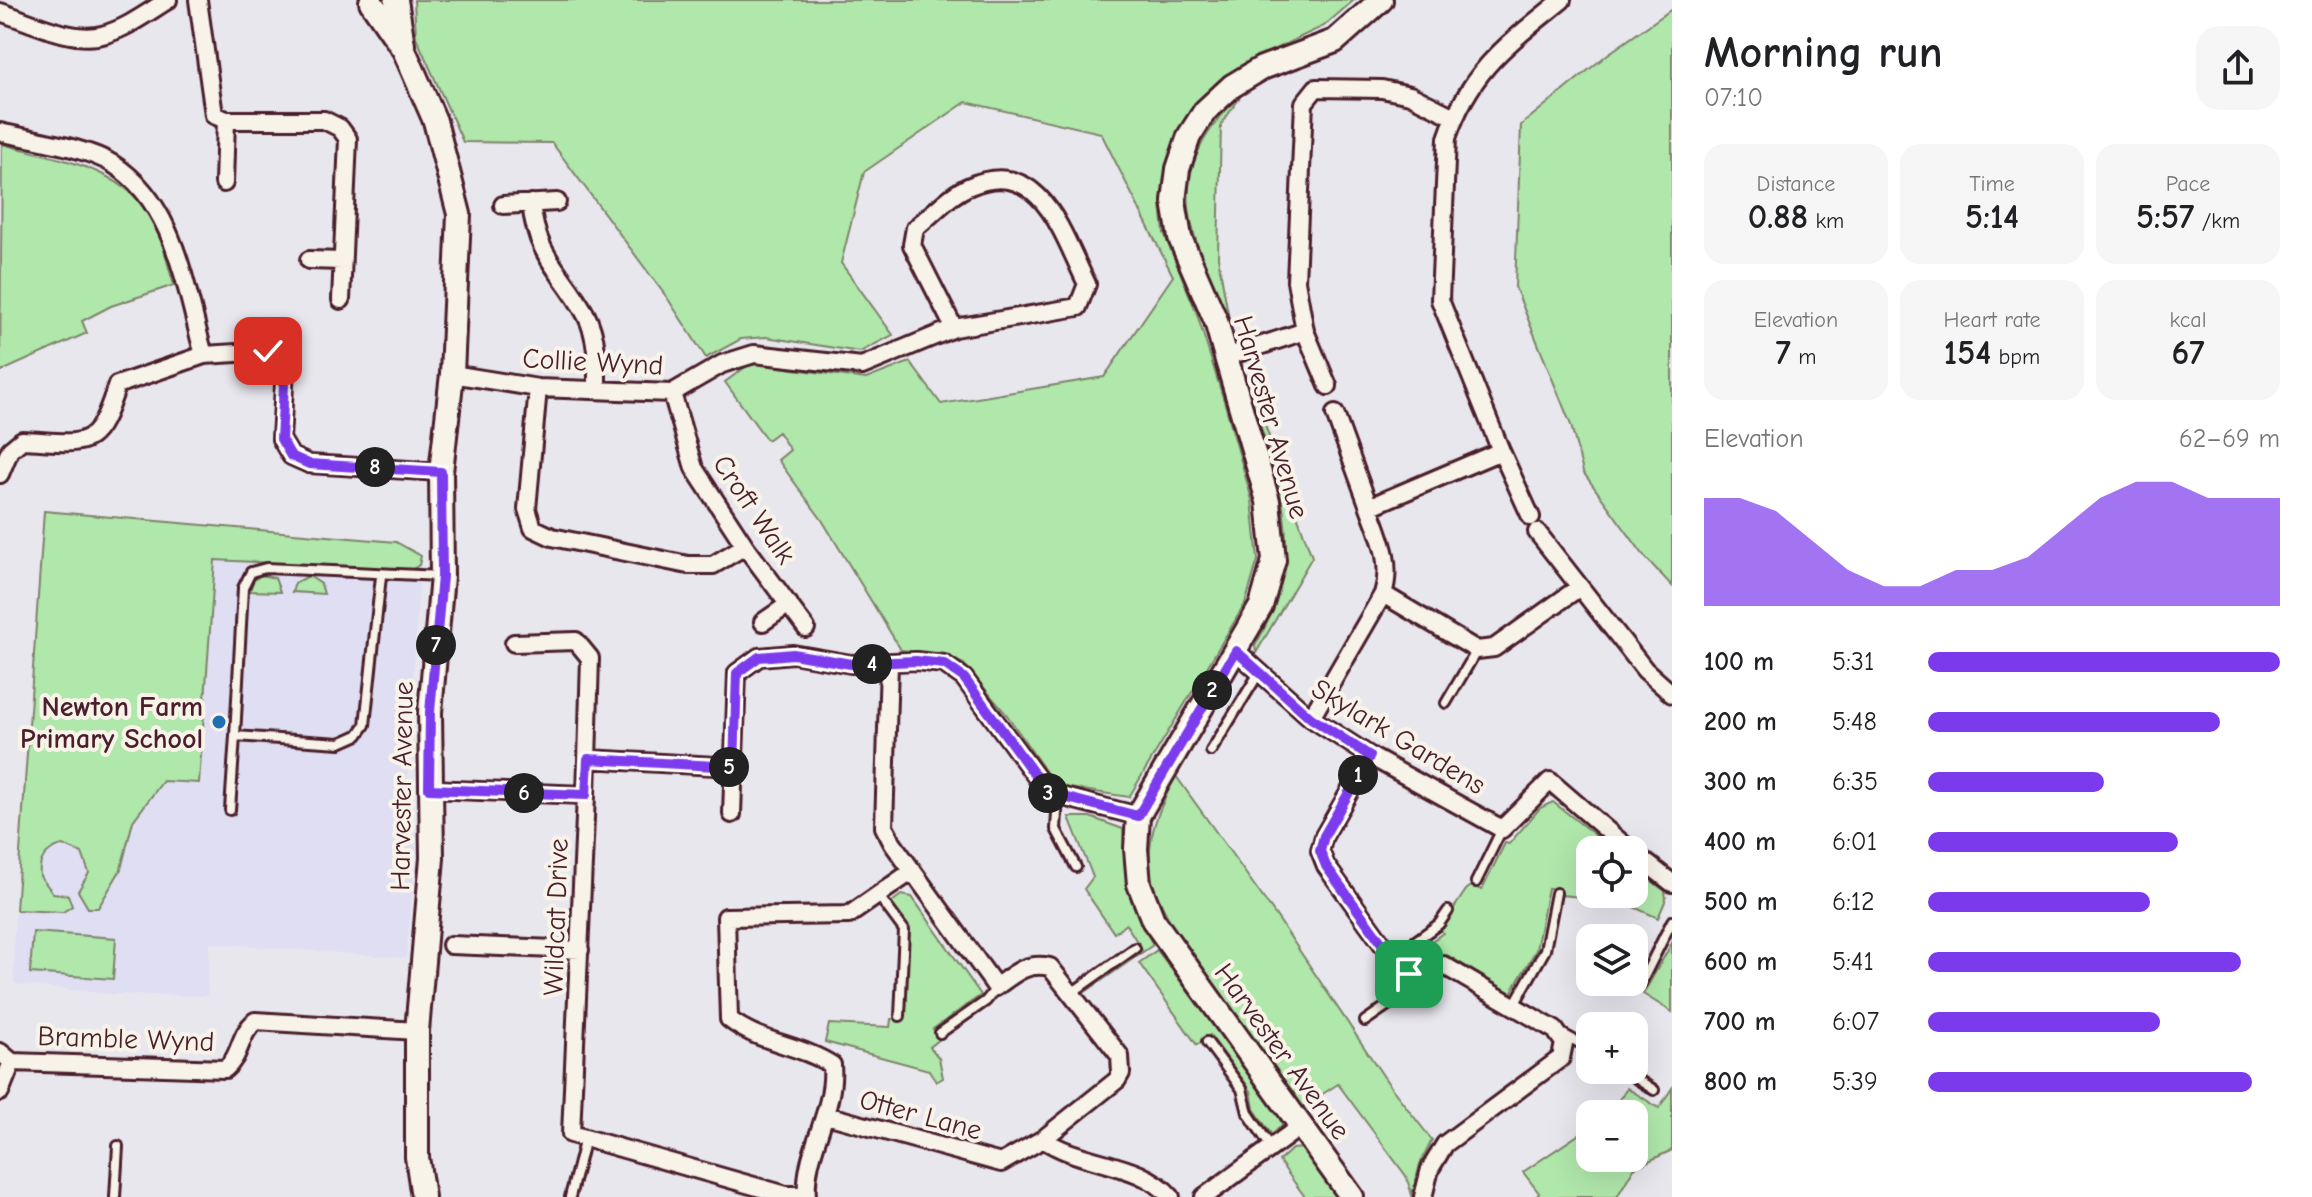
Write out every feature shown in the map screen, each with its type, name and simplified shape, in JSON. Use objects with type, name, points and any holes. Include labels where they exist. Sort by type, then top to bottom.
[{"type":"street","points":[[0,12],[72,34],[100,36],[124,27],[168,0]]},
{"type":"street","points":[[198,0],[210,105],[214,115],[226,120],[324,120],[340,128],[348,139],[341,300]]},
{"type":"street","name":"Harvester Avenue","points":[[396,0],[404,50]]},
{"type":"street","name":"Harvester Avenue","points":[[1352,1197],[1153,920],[1139,884],[1136,849],[1138,816],[1236,651],[1267,591],[1274,560],[1275,539],[1268,501],[1216,321],[1180,238],[1174,201],[1178,169],[1189,136],[1205,111],[1232,86],[1262,68],[1335,41],[1381,0]]},
{"type":"street","points":[[1562,0],[1481,69],[1454,117],[1445,158],[1440,300],[1534,525],[1577,589],[1645,670],[1672,694]]},
{"type":"street","name":"Harvester Avenue","points":[[367,1],[404,50],[435,121],[459,214],[452,374],[441,472],[442,576],[430,712],[432,858],[417,1031],[417,1157],[422,1197]]},
{"type":"street","points":[[1328,386],[1305,331],[1296,281],[1304,103],[1316,88],[1382,89],[1410,95],[1454,117]]},
{"type":"street","points":[[224,183],[226,120]]},
{"type":"street","points":[[0,132],[112,163],[144,190],[165,221],[204,355]]},
{"type":"street","name":"Collie Wynd","points":[[452,374],[538,388],[672,393],[722,364],[754,354],[862,366],[954,328],[1078,307],[1087,284],[1045,200],[1023,183],[998,178],[968,187],[915,228],[912,245],[954,328]]},
{"type":"street","points":[[503,205],[557,202]]},
{"type":"street","points":[[531,203],[534,233],[548,261],[587,316],[596,345],[597,389]]},
{"type":"street","points":[[309,260],[342,261]]},
{"type":"street","points":[[1226,357],[1305,331]]},
{"type":"street","points":[[0,474],[10,450],[22,440],[76,443],[92,439],[105,424],[117,385],[204,355],[268,351],[285,367],[281,439],[291,456],[309,464],[441,472]]},
{"type":"street","points":[[538,388],[527,509],[533,528],[552,537],[688,565],[713,565],[745,546]]},
{"type":"street","name":"Croft Walk","points":[[672,393],[694,468],[745,546],[806,628]]},
{"type":"street","points":[[1311,718],[1383,594],[1389,578],[1388,562],[1335,414]]},
{"type":"street","points":[[1369,507],[1501,451]]},
{"type":"street","points":[[1383,594],[1477,650],[1494,648],[1577,589]]},
{"type":"street","name":"Croft Walk","points":[[763,622],[789,604]]},
{"type":"street","name":"Wildcat Drive","points":[[514,643],[576,641],[590,658],[571,1134],[585,1138]]},
{"type":"street","name":"Skylark Gardens","points":[[1236,651],[1311,718],[1370,756],[1502,829],[1550,781],[1614,836]]},
{"type":"street","points":[[732,814],[737,673],[759,657],[793,654],[851,664],[916,661],[944,664],[964,678],[1048,793],[1138,816]]},
{"type":"street","points":[[889,664],[884,827],[911,872],[996,987],[1024,967],[1035,964],[1050,967],[1073,992]]},
{"type":"street","points":[[1370,756],[1324,836],[1320,851],[1326,866],[1402,971],[1417,977],[1443,965],[1555,1030],[1564,1043],[1561,1058],[1445,1144],[1430,1169],[1427,1196]]},
{"type":"street","points":[[588,759],[734,767]]},
{"type":"street","points":[[429,789],[586,795]]},
{"type":"street","name":"Skylark Gardens","points":[[1648,864],[1672,883]]},
{"type":"street","points":[[585,1138],[786,1195],[807,1196],[834,1086],[832,1065],[812,1053],[748,1034],[729,1019],[726,917],[849,915],[911,872]]},
{"type":"street","points":[[451,945],[580,950]]},
{"type":"street","name":"Otter Lane","points":[[826,1115],[1001,1163],[1043,1139],[1111,1086],[1121,1073],[1120,1056],[1073,992]]},
{"type":"street","name":"Bramble Wynd","points":[[6,1057],[225,1069],[237,1060],[244,1031],[255,1021],[417,1031]]},
{"type":"street","points":[[0,1092],[6,1057]]},
{"type":"street","points":[[1212,1195],[1301,1126]]},
{"type":"street","points":[[1043,1139],[1061,1151],[1155,1180],[1171,1197]]},
{"type":"lane","points":[[230,810],[243,588],[251,572],[266,568],[381,576],[442,576]]},
{"type":"lane","points":[[235,736],[340,743],[358,735],[365,725],[381,576]]},
{"type":"lane","name":"Skylark Gardens","points":[[1446,703],[1477,650]]},
{"type":"lane","points":[[1211,751],[1259,673]]},
{"type":"lane","points":[[1058,796],[1056,829],[1076,867]]},
{"type":"lane","name":"Skylark Gardens","points":[[1476,882],[1502,829]]},
{"type":"lane","points":[[1514,1005],[1545,950],[1556,893]]},
{"type":"lane","points":[[878,895],[904,930],[900,1016]]},
{"type":"lane","points":[[1392,958],[1439,924],[1448,911]]},
{"type":"lane","points":[[1648,969],[1672,921]]},
{"type":"lane","points":[[1073,992],[1135,948]]},
{"type":"lane","points":[[1365,1021],[1404,994],[1409,974]]},
{"type":"lane","points":[[940,1033],[986,1001],[996,987]]},
{"type":"lane","points":[[1555,1030],[1576,1041]]},
{"type":"lane","points":[[1207,1042],[1242,1089],[1248,1113],[1271,1147]]},
{"type":"lane","points":[[1645,1084],[1654,1090]]},
{"type":"lane","points":[[570,1197],[585,1138]]},
{"type":"lane","points":[[115,1197],[118,1146]]},
{"type":"shaded area","name":"Newton Farm Primary School","points":[[44,511],[396,542],[421,556],[407,766],[416,850],[406,958],[210,943],[207,996],[111,994],[14,984],[14,934]]},
{"type":"green space","points":[[414,0],[1354,0],[1324,26],[1251,60],[1217,82],[1180,130],[1166,164],[1161,204],[1164,233],[1196,311],[1225,404],[1252,500],[1258,560],[1245,604],[1129,797],[1062,787],[1048,775],[1007,715],[964,664],[943,655],[901,650],[822,520],[778,460],[790,450],[778,432],[767,440],[725,382],[747,366],[758,364],[866,379],[910,362],[941,404],[1104,377],[1173,276],[1101,133],[966,102],[864,172],[841,263],[893,335],[860,352],[766,337],[741,339],[706,358],[668,299],[552,143],[463,142],[416,37]]},
{"type":"green space","points":[[1672,9],[1672,586],[1645,557],[1583,472],[1571,425],[1515,287],[1521,125],[1608,54]]},
{"type":"green space","points":[[1242,94],[1221,125],[1218,257],[1230,325],[1194,232],[1189,205],[1190,178],[1198,151],[1215,123]]},
{"type":"green space","points":[[2,144],[86,167],[125,188],[141,202],[153,220],[174,285],[111,306],[82,321],[87,333],[0,372]]},
{"type":"green space","points":[[1249,380],[1312,557],[1256,653],[1255,646],[1272,611],[1282,578],[1286,547],[1279,486],[1247,386]]},
{"type":"green space","points":[[44,511],[396,542],[421,556],[419,565],[411,570],[215,560],[199,783],[163,781],[133,821],[121,869],[98,908],[88,908],[78,891],[89,873],[82,853],[63,845],[48,852],[40,865],[40,876],[53,893],[68,895],[72,906],[63,912],[16,910]]},
{"type":"green space","points":[[261,575],[275,578],[280,592],[250,591],[253,581]]},
{"type":"green space","points":[[309,576],[321,584],[324,594],[292,592],[295,583]]},
{"type":"green space","points":[[1176,776],[1279,920],[1390,1086],[1432,1140],[1420,1164],[1412,1195],[1406,1176],[1338,1084],[1301,1108],[1214,990],[1170,922],[1156,893],[1150,857],[1156,821]]},
{"type":"green space","points":[[1553,802],[1596,836],[1576,836],[1576,896],[1560,895],[1561,890],[1548,888],[1536,950],[1511,993],[1447,955],[1416,964],[1406,959],[1443,933],[1440,929],[1466,890],[1471,886],[1482,890],[1505,843],[1509,844],[1540,808]]},
{"type":"green space","points":[[1069,817],[1090,817],[1123,829],[1131,900],[1153,945],[1084,993],[1142,950],[1126,924],[1114,933],[1084,889],[1093,877]]},
{"type":"green space","points":[[1648,878],[1665,891],[1666,899],[1658,918],[1636,908],[1648,908]]},
{"type":"green space","points":[[901,895],[912,897],[981,995],[933,1029],[940,1039],[930,1047],[939,1058],[943,1078],[936,1082],[929,1070],[825,1042],[829,1024],[890,1027],[891,1019],[904,1019],[907,931],[888,905]]},
{"type":"green space","points":[[33,932],[116,938],[113,979],[30,973]]},
{"type":"green space","points":[[1672,943],[1672,1012],[1646,996],[1648,985]]},
{"type":"green space","points":[[1157,950],[1276,1109],[1282,1125],[1272,1135],[1254,1109],[1251,1091],[1210,1035],[1197,1045],[1139,963]]},
{"type":"green space","points":[[1627,1088],[1646,1100],[1619,1100]]},
{"type":"green space","points":[[1672,1088],[1672,1150],[1648,1161],[1648,1101],[1659,1108]]},
{"type":"green space","points":[[1576,1136],[1576,1172],[1632,1172],[1617,1197],[1536,1197],[1539,1193],[1523,1172]]},
{"type":"green space","points":[[1303,1148],[1339,1197],[1305,1197],[1279,1161],[1292,1149]]},
{"type":"place","name":"Newton Farm Primary School","points":[[219,722]]},
{"type":"route","points":[[268,351],[285,367],[281,439],[291,456],[309,464],[441,472],[442,576],[430,712],[429,789],[586,795],[588,759],[734,767],[737,673],[759,657],[793,654],[851,664],[916,661],[944,664],[964,678],[1048,793],[1138,816],[1236,651],[1311,718],[1370,756],[1324,836],[1320,851],[1326,866],[1402,971],[1409,974]]}]
